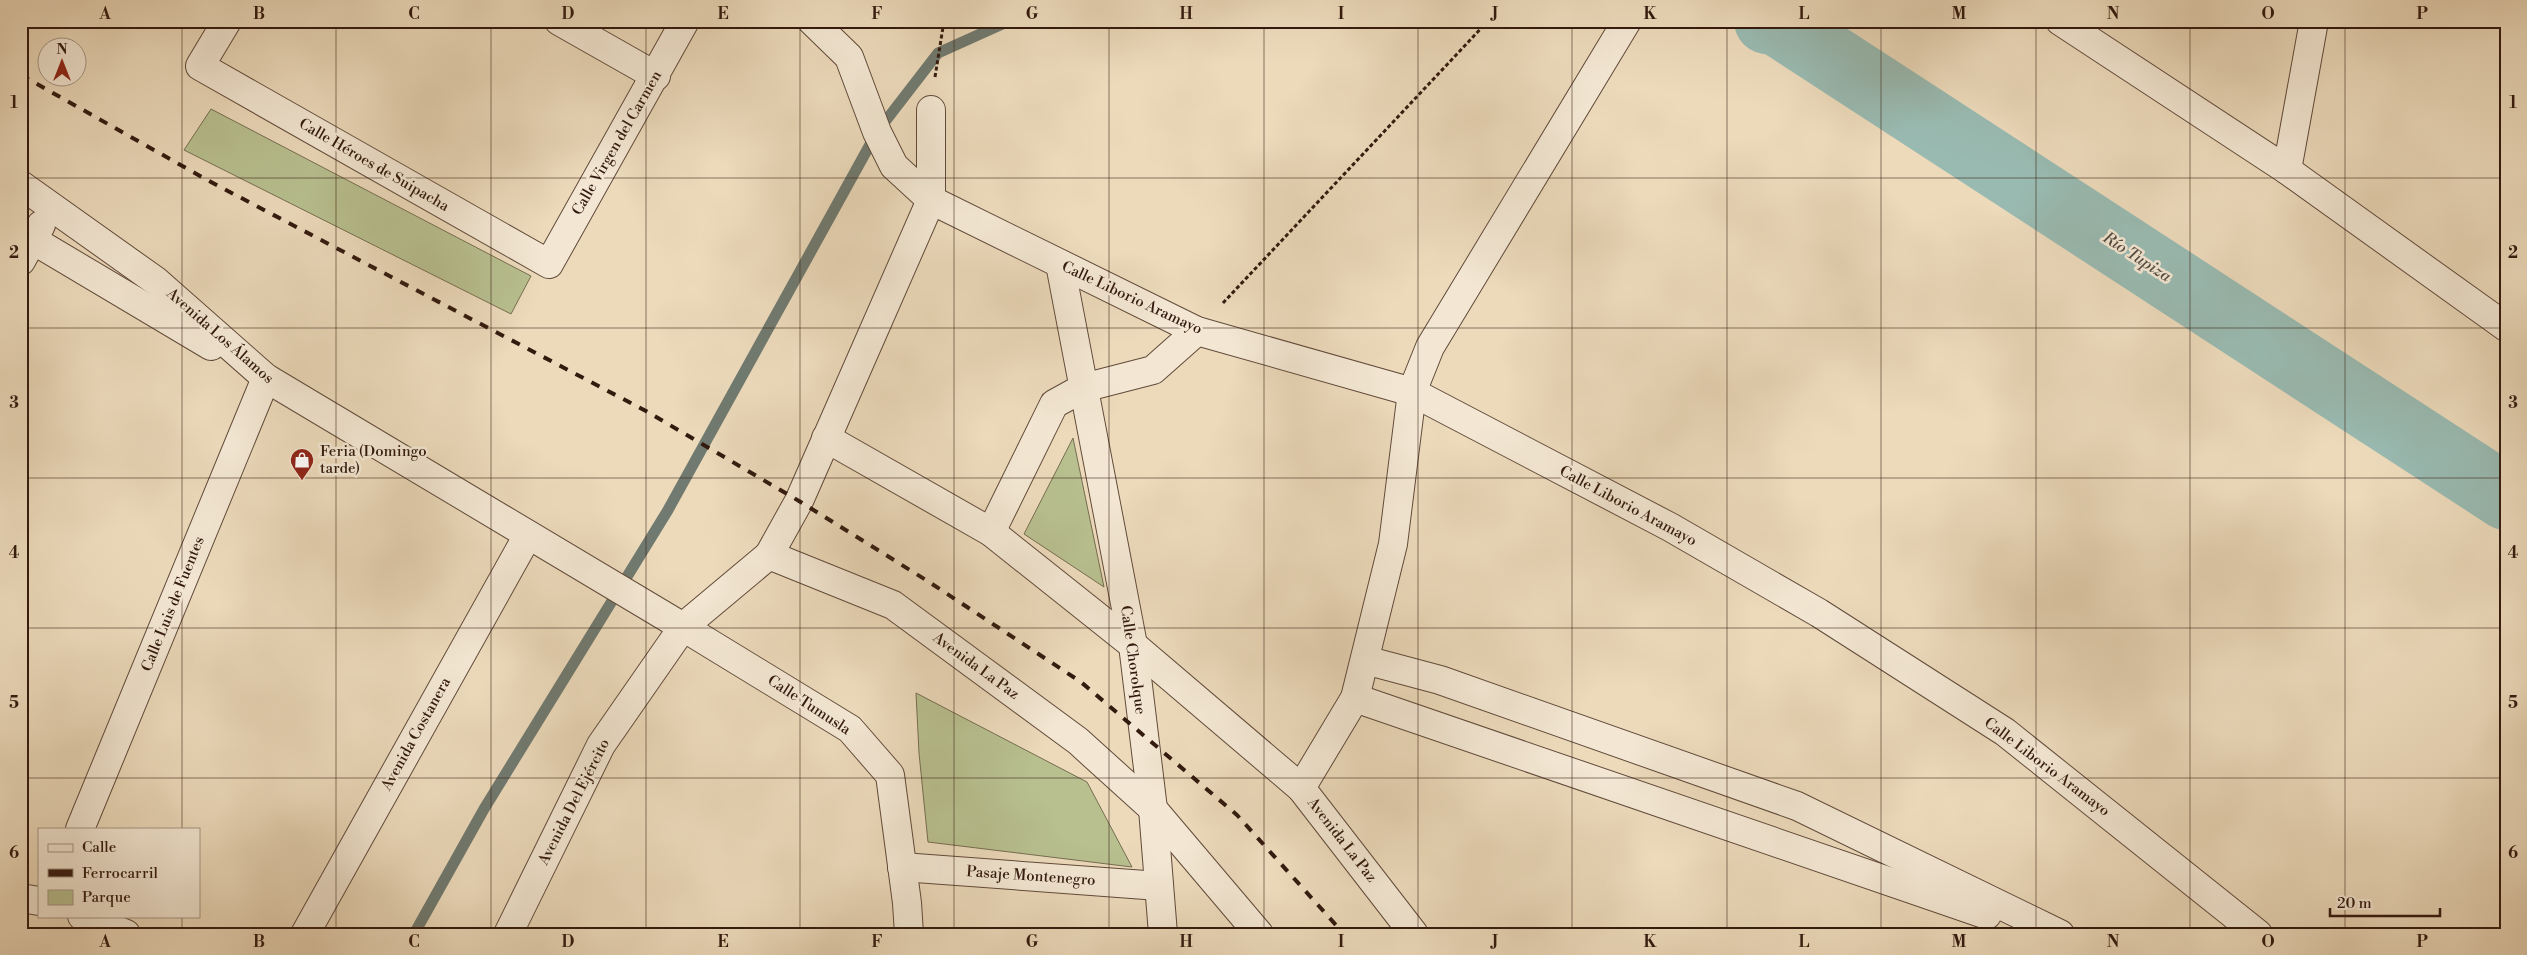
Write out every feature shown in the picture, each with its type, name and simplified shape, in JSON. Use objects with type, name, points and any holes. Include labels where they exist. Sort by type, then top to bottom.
[{"type":"street","name":"Calle Héroes de Suipacha","points":[[227,21],[200,66],[548,264]]},
{"type":"street","points":[[559,21],[656,76]]},
{"type":"street","name":"Calle Virgen del Carmen","points":[[548,264],[656,76],[685,21]]},
{"type":"street","name":"Calle Liborio Aramayo","points":[[812,21],[849,57],[877,132],[894,166],[931,200],[1197,331],[1412,392],[1670,527],[1835,623],[2005,732],[2258,934]]},
{"type":"street","points":[[1301,788],[1355,698],[1393,544],[1412,392],[1430,347],[1627,21]]},
{"type":"street","points":[[2060,21],[2286,170],[2506,327]]},
{"type":"street","points":[[2286,170],[2314,21]]},
{"type":"street","points":[[683,627],[769,555],[799,501],[931,200],[931,110]]},
{"type":"street","name":"Avenida Los Álamos","points":[[21,185],[156,281],[266,378],[683,627]]},
{"type":"street","points":[[51,206],[25,245],[266,378]]},
{"type":"street","name":"Calle Chorolque","points":[[1060,264],[1133,645],[1153,809],[1163,934]]},
{"type":"street","points":[[991,532],[1054,404],[1084,388],[1153,370],[1197,331]]},
{"type":"street","name":"Calle Luis de Fuentes","points":[[80,828],[266,378]]},
{"type":"street","name":"Avenida La Paz","points":[[826,438],[991,532],[1133,645],[1301,788],[1414,934]]},
{"type":"street","name":"Avenida Costanera","points":[[305,934],[528,535]]},
{"type":"street","name":"Avenida La Paz","points":[[769,555],[893,606],[1078,741],[1153,809],[1259,934]]},
{"type":"street","name":"Calle Tumusla","points":[[683,627],[850,729],[890,775],[909,934]]},
{"type":"street","name":"Avenida Del Ejército","points":[[508,934],[600,745],[683,627]]},
{"type":"street","points":[[1365,660],[1440,680],[1797,806],[2060,934]]},
{"type":"street","points":[[1355,698],[2043,934]]},
{"type":"street","name":"Pasaje Montenegro","points":[[902,867],[1159,886]]},
{"type":"street","points":[[21,898],[38,901]]},
{"type":"street","points":[[87,918],[126,934]]},
{"type":"path","points":[[931,110],[944,21]]},
{"type":"path","points":[[1197,331],[1488,21]]},
{"type":"green space","points":[[211,109],[531,276],[511,314],[184,150]]},
{"type":"green space","points":[[1073,438],[1104,587],[1024,534]]},
{"type":"green space","points":[[916,693],[1087,782],[1132,867],[928,842],[919,753]]},
{"type":"waterway","points":[[414,934],[484,809],[668,510],[877,132],[938,53],[1009,21]]},
{"type":"waterway","name":"Río Tupiza","points":[[1767,21],[1778,23],[2506,497]]},
{"type":"railway","points":[[21,75],[209,181],[646,411],[799,501],[926,580],[1081,682],[1237,815],[1344,934]]},
{"type":"place","name":"Feria (Domingo tarde)","points":[[302,481]]}]
